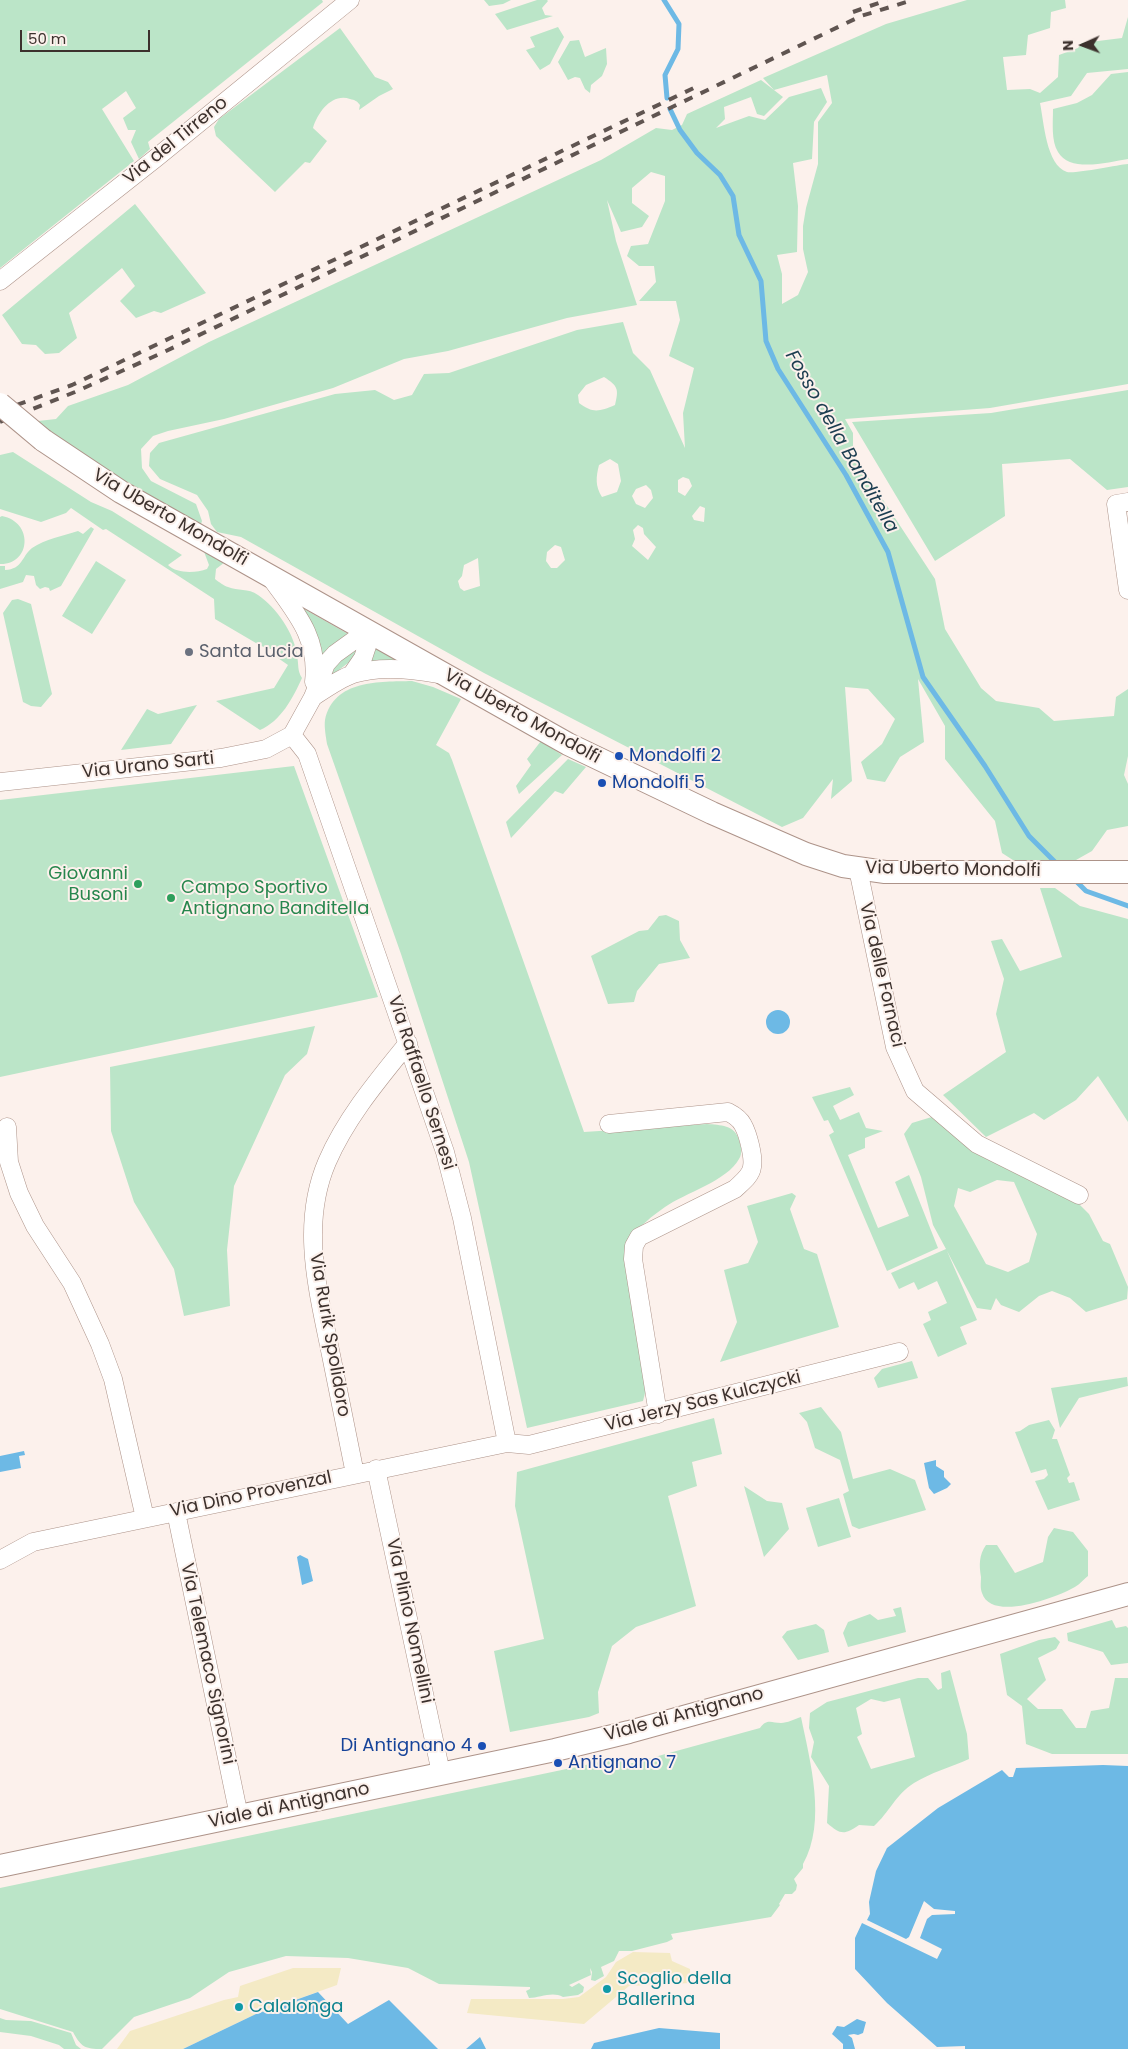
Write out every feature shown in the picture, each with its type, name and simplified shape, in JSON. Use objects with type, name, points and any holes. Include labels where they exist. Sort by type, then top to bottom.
[{"type":"main road","name":"Via Uberto Mondolfi","points":[[0,404],[43,440],[121,492],[568,744],[641,780],[806,854],[858,869],[885,872],[1128,872]]},
{"type":"main road","name":"Viale di Antignano","points":[[0,1866],[538,1754],[629,1732],[1128,1594]]},
{"type":"street","name":"Via del Tirreno","points":[[0,281],[156,158],[350,0]]},
{"type":"street","points":[[1128,502],[1116,504],[1128,590]]},
{"type":"street","points":[[267,573],[298,616],[312,643],[316,669],[313,697]]},
{"type":"street","points":[[352,674],[367,651],[371,634]]},
{"type":"street","points":[[292,736],[313,697],[326,664],[335,654],[353,641],[371,634]]},
{"type":"street","points":[[313,697],[352,674],[362,672],[398,670],[445,675]]},
{"type":"street","name":"Via Urano Sarti","points":[[0,782],[246,754],[266,749],[292,736]]},
{"type":"street","name":"Via Raffaello Sernesi","points":[[292,736],[307,754],[408,1043],[455,1187],[502,1409],[507,1443]]},
{"type":"street","name":"Via delle Fornaci","points":[[858,869],[895,1047],[915,1091],[977,1144],[1079,1195]]},
{"type":"street","name":"Via Rurik Spolidoro","points":[[355,1474],[316,1282],[312,1243],[312,1218],[324,1168],[341,1132],[382,1075],[408,1043]]},
{"type":"street","points":[[609,1124],[728,1112],[736,1116],[743,1124],[750,1145],[752,1168],[746,1179],[735,1189],[639,1237],[634,1246],[634,1259],[658,1414]]},
{"type":"street","points":[[7,1128],[9,1162],[19,1193],[35,1226],[72,1282],[100,1344],[113,1379],[145,1518]]},
{"type":"street","name":"Via Jerzy Sas Kulczycki","points":[[507,1443],[529,1445],[899,1352]]},
{"type":"street","name":"Via Dino Provenzal","points":[[0,1560],[33,1542],[507,1443]]},
{"type":"street","name":"Via Plinio Nomellini","points":[[376,1469],[441,1773]]},
{"type":"street","name":"Via Telemaco Signorini","points":[[176,1512],[238,1816]]},
{"type":"green space","points":[[0,0],[322,0],[323,2],[148,142],[150,149],[139,159],[131,142],[136,130],[128,130],[123,118],[136,108],[126,91],[102,109],[134,161],[0,268]]},
{"type":"green space","points":[[484,0],[511,0],[503,4],[489,6]]},
{"type":"green space","points":[[537,0],[548,1],[542,8],[545,15],[553,16],[507,30],[495,14]]},
{"type":"green space","points":[[967,0],[1065,0],[1066,8],[1051,12],[1050,28],[1028,35],[1026,55],[1003,57],[1007,90],[1030,89],[1040,93],[1058,77],[1059,55],[1078,48],[1082,43],[1122,38],[1128,17],[1128,69],[1087,73],[1071,96],[1040,103],[1050,152],[1060,168],[1071,172],[1128,164],[1128,384],[990,408],[845,419],[853,433],[853,454],[935,579],[945,629],[981,688],[996,701],[1039,708],[1054,721],[1114,716],[1116,697],[1128,689],[1128,756],[1124,775],[1128,784],[1128,826],[1107,830],[1092,851],[1076,860],[1016,862],[1002,853],[995,821],[945,759],[945,726],[918,679],[924,742],[900,757],[885,782],[867,779],[861,762],[882,744],[895,719],[868,689],[845,687],[852,781],[831,799],[833,779],[803,818],[782,827],[484,673],[241,537],[217,532],[211,524],[208,511],[197,495],[160,479],[149,466],[150,453],[159,443],[335,394],[375,390],[394,400],[412,395],[424,374],[449,373],[577,330],[623,322],[633,353],[650,370],[685,448],[683,413],[694,368],[669,356],[680,320],[676,301],[639,301],[656,282],[654,266],[639,266],[627,256],[631,246],[648,244],[665,201],[665,176],[651,172],[632,188],[632,203],[649,216],[642,227],[621,232],[607,200],[616,241],[637,305],[567,318],[448,351],[404,359],[333,388],[224,419],[153,436],[141,449],[142,468],[151,481],[196,504],[202,521],[200,527],[143,495],[38,426],[38,421],[56,419],[68,406],[128,385],[209,342],[601,160],[656,128],[672,130],[682,125],[687,114],[761,80],[783,97],[764,116],[757,114],[751,97],[724,107],[725,119],[716,128],[749,116],[765,120],[789,97],[821,88],[827,102],[814,122],[812,159],[793,163],[798,206],[797,252],[777,255],[782,274],[782,304],[798,295],[808,272],[803,249],[803,226],[818,164],[818,122],[832,103],[827,75],[774,90],[763,78],[886,24]],"holes":[[[604,377],[615,386],[617,391],[615,405],[600,410],[588,409],[579,403],[578,395],[586,385]],[[610,459],[618,464],[621,481],[617,492],[602,497],[597,485],[599,465]],[[683,477],[689,479],[692,486],[685,496],[678,492],[678,480]],[[646,485],[651,490],[653,498],[645,508],[636,504],[632,496],[636,489]],[[700,506],[705,508],[704,522],[694,520],[692,516]],[[638,525],[643,528],[644,534],[656,547],[648,560],[632,546],[635,539],[633,530]],[[555,545],[561,547],[565,560],[557,568],[551,568],[546,561],[547,552]],[[478,558],[480,586],[464,591],[460,588],[458,581],[462,576],[464,565]]]},
{"type":"green space","points":[[558,27],[564,37],[550,64],[540,70],[526,50],[535,47],[530,37]]},
{"type":"green space","points":[[340,28],[375,77],[388,82],[393,89],[359,110],[360,105],[357,102],[343,98],[332,101],[327,105],[318,116],[313,128],[327,141],[310,163],[305,162],[275,192],[216,136],[214,127],[219,119]]},
{"type":"green space","points":[[579,40],[585,57],[606,48],[607,64],[602,76],[591,85],[590,93],[585,89],[580,78],[575,77],[568,80],[558,62],[570,41]]},
{"type":"green space","points":[[1128,72],[1128,159],[1100,164],[1080,164],[1064,158],[1058,152],[1054,142],[1053,109],[1077,103],[1092,95],[1111,74]]},
{"type":"green space","points":[[135,204],[206,293],[161,313],[154,311],[136,318],[120,301],[135,286],[122,268],[69,313],[77,338],[59,353],[45,354],[36,345],[22,344],[2,315]]},
{"type":"green space","points":[[1128,390],[1128,487],[1107,490],[1070,459],[1002,464],[1005,516],[935,561],[852,422],[991,413]]},
{"type":"green space","points":[[13,452],[91,502],[112,511],[182,555],[168,565],[172,568],[187,572],[207,569],[209,565],[203,549],[225,562],[216,569],[215,579],[226,586],[254,593],[271,606],[284,622],[293,639],[302,678],[286,708],[274,721],[260,730],[216,701],[274,688],[288,665],[275,656],[277,651],[261,646],[215,619],[214,599],[71,508],[66,513],[41,522],[0,509],[0,455]]},
{"type":"green space","points":[[2,516],[20,526],[24,534],[25,543],[23,551],[18,558],[0,564],[0,517]]},
{"type":"green space","points":[[91,527],[94,529],[61,586],[50,591],[49,588],[45,587],[40,589],[36,585],[34,576],[26,575],[23,582],[0,589],[0,566],[5,566],[5,570],[11,569],[19,565],[28,551],[37,545],[78,531],[83,534]]},
{"type":"green space","points":[[96,561],[126,580],[92,634],[62,616]]},
{"type":"green space","points":[[18,599],[31,604],[52,694],[41,707],[31,706],[23,702],[3,613],[12,600]]},
{"type":"green space","points":[[297,605],[350,635],[335,643],[321,659]]},
{"type":"green space","points":[[372,646],[401,663],[367,663]]},
{"type":"green space","points":[[355,647],[358,649],[352,660],[323,682],[331,669]]},
{"type":"green space","points":[[412,681],[433,687],[461,699],[436,745],[449,753],[452,760],[584,1132],[707,1124],[731,1129],[737,1135],[740,1142],[740,1157],[725,1174],[665,1207],[646,1221],[630,1238],[647,1385],[643,1401],[527,1428],[469,1162],[401,954],[327,744],[325,720],[330,707],[338,697],[348,690],[373,683]]},
{"type":"green space","points":[[197,705],[171,744],[121,750],[147,709],[158,714]]},
{"type":"green space","points":[[541,741],[562,755],[519,794],[516,786],[531,765],[527,759]]},
{"type":"green space","points":[[568,759],[586,767],[563,794],[555,791],[511,838],[506,822]]},
{"type":"green space","name":"Campo Sportivo Antignano Banditella","points":[[294,766],[378,997],[0,1077],[0,800]]},
{"type":"green space","points":[[1040,888],[1055,888],[1080,906],[1128,919],[1128,1122],[1098,1076],[1076,1100],[1044,1120],[1034,1113],[986,1137],[943,1095],[1006,1052],[996,1014],[1004,979],[991,941],[1002,939],[1020,971],[1062,957]]},
{"type":"green space","points":[[666,915],[679,921],[680,940],[690,958],[659,964],[637,991],[634,1002],[608,1004],[591,956],[639,931],[648,930],[659,916]]},
{"type":"green space","points":[[315,1026],[307,1054],[285,1075],[234,1186],[227,1250],[230,1306],[184,1316],[174,1269],[134,1202],[111,1131],[110,1067]]},
{"type":"green space","points":[[850,1087],[854,1095],[833,1106],[840,1120],[859,1112],[866,1128],[883,1131],[865,1138],[865,1148],[848,1155],[878,1228],[909,1216],[895,1182],[909,1175],[938,1248],[887,1271],[829,1135],[834,1132],[828,1120],[824,1121],[812,1097]]},
{"type":"green space","points":[[935,1116],[1005,1165],[1079,1204],[1089,1214],[1103,1241],[1110,1244],[1128,1287],[1127,1299],[1086,1312],[1070,1298],[1052,1291],[1039,1296],[1019,1312],[1001,1305],[996,1298],[991,1310],[977,1308],[947,1251],[977,1320],[960,1327],[967,1344],[938,1357],[923,1324],[931,1320],[928,1312],[947,1303],[937,1281],[918,1290],[914,1282],[899,1289],[891,1273],[946,1249],[933,1225],[921,1177],[904,1134],[912,1123]],"holes":[[[997,1180],[1014,1182],[1037,1234],[1029,1262],[1008,1272],[986,1264],[954,1206],[958,1188],[970,1192]]]},
{"type":"green space","points":[[792,1193],[796,1196],[790,1209],[804,1249],[817,1254],[839,1327],[720,1362],[737,1322],[724,1270],[748,1263],[758,1242],[747,1206]]},
{"type":"green space","points":[[912,1361],[918,1378],[878,1388],[874,1378],[882,1369]]},
{"type":"green space","points":[[1127,1377],[1128,1386],[1079,1398],[1060,1428],[1051,1388]]},
{"type":"green space","points":[[821,1407],[841,1432],[853,1479],[890,1469],[915,1480],[926,1510],[859,1529],[852,1526],[843,1494],[849,1491],[840,1460],[815,1448],[807,1422],[799,1413]]},
{"type":"green space","points":[[714,1418],[722,1454],[692,1462],[697,1486],[668,1496],[696,1606],[636,1627],[612,1646],[598,1692],[599,1713],[589,1717],[510,1732],[494,1651],[544,1639],[515,1506],[517,1472]]},
{"type":"green space","points":[[1049,1420],[1055,1430],[1052,1439],[1057,1439],[1070,1475],[1067,1478],[1069,1483],[1074,1482],[1080,1500],[1048,1510],[1035,1481],[1044,1479],[1048,1475],[1046,1469],[1031,1473],[1015,1432],[1029,1425]]},
{"type":"green space","points":[[744,1486],[767,1501],[782,1503],[789,1529],[764,1557]]},
{"type":"green space","points":[[839,1498],[851,1537],[818,1547],[806,1508]]},
{"type":"green space","points":[[1054,1528],[1073,1532],[1088,1551],[1088,1576],[1075,1587],[1039,1602],[1010,1607],[997,1606],[988,1602],[981,1591],[980,1568],[981,1556],[986,1545],[997,1545],[1015,1573],[1043,1562],[1048,1537]]},
{"type":"green space","points":[[901,1607],[906,1632],[848,1647],[843,1633],[848,1622],[870,1614],[878,1620],[896,1616],[893,1609]]},
{"type":"green space","points":[[1112,1620],[1116,1628],[1126,1626],[1128,1628],[1128,1663],[1111,1665],[1103,1652],[1068,1641],[1067,1633]]},
{"type":"green space","points":[[816,1624],[824,1630],[829,1652],[798,1660],[782,1637],[787,1631]]},
{"type":"green space","points":[[1055,1637],[1060,1642],[1056,1649],[1038,1658],[1046,1680],[1027,1699],[1038,1709],[1062,1709],[1076,1728],[1086,1728],[1091,1711],[1109,1708],[1115,1678],[1128,1678],[1128,1754],[1052,1754],[1026,1744],[1022,1706],[1007,1695],[1000,1654],[1039,1640]]},
{"type":"green space","points":[[950,1670],[967,1734],[969,1759],[920,1779],[908,1787],[874,1826],[859,1825],[850,1831],[839,1832],[827,1823],[829,1786],[811,1757],[814,1742],[809,1728],[810,1713],[827,1702],[918,1678],[928,1678],[938,1690],[942,1688],[941,1673]],"holes":[[[900,1698],[915,1757],[871,1769],[857,1737],[862,1734],[856,1708],[871,1699],[884,1702]]]},
{"type":"green space","points":[[801,1717],[812,1772],[815,1811],[814,1830],[810,1847],[803,1868],[794,1879],[797,1885],[796,1890],[792,1894],[785,1894],[771,1917],[671,1934],[673,1939],[667,1942],[632,1951],[619,1951],[614,1961],[601,1967],[604,1976],[595,1981],[591,1980],[592,1972],[590,1968],[591,1975],[569,1985],[572,1987],[579,1983],[584,1987],[583,1992],[578,1995],[563,1997],[550,1995],[529,1998],[526,1991],[530,1987],[439,1984],[408,1968],[348,1958],[286,1956],[229,1972],[190,1998],[134,2017],[102,2049],[84,2046],[73,2032],[0,2009],[0,1888],[614,1759],[629,1764],[760,1728],[767,1722],[783,1723]]},
{"type":"green space","points":[[0,2018],[31,2021],[71,2033],[76,2045],[81,2049],[64,2049],[59,2045],[31,2036],[0,2032]]},
{"type":"sand","name":"Scoglio della Ballerina","points":[[633,1952],[670,1953],[672,1961],[690,1969],[691,1983],[629,1986],[584,2024],[467,2013],[471,1999],[563,1999],[579,1997],[606,1977],[616,1962]]},
{"type":"sand","name":"Calalonga","points":[[293,1968],[341,1968],[337,1985],[256,2014],[183,2049],[117,2049],[130,2031],[238,1997],[240,1986]]},
{"type":"water","points":[[778,1010],[787,1013],[790,1022],[787,1031],[778,1034],[769,1031],[766,1022],[769,1013]]},
{"type":"water","points":[[24,1451],[25,1455],[19,1456],[21,1468],[0,1472],[0,1456]]},
{"type":"water","points":[[936,1460],[936,1466],[944,1471],[944,1477],[951,1484],[934,1494],[929,1488],[924,1463]]},
{"type":"water","points":[[300,1555],[308,1559],[313,1581],[302,1585],[297,1557]]},
{"type":"water","points":[[1128,1766],[1128,2049],[965,2049],[965,2046],[937,2047],[887,2003],[855,1969],[855,1938],[862,1923],[937,1959],[942,1949],[920,1938],[927,1919],[932,1915],[955,1914],[955,1911],[934,1909],[924,1901],[909,1937],[906,1939],[867,1920],[870,1914],[869,1902],[876,1871],[887,1848],[938,1808],[1002,1770],[1009,1777],[1013,1777],[1016,1768]]},
{"type":"water","points":[[318,1992],[348,2024],[389,2000],[438,2049],[183,2049],[256,2014]]},
{"type":"water","points":[[857,2019],[866,2022],[863,2033],[848,2035],[852,2038],[855,2049],[843,2049],[843,2044],[832,2034],[837,2026],[844,2027]]},
{"type":"water","points":[[659,2028],[720,2033],[720,2049],[591,2049],[594,2043]]},
{"type":"water","points":[[480,2037],[486,2049],[466,2049]]},
{"type":"waterway","name":"Fosso della Banditella","points":[[664,0],[679,24],[678,49],[665,75],[667,98]]},
{"type":"waterway","name":"Fosso della Banditella","points":[[670,109],[680,130],[697,153],[720,175],[733,196],[739,235],[761,281],[766,341],[778,369],[846,475],[888,552],[923,677],[985,766],[1029,836],[1059,866]]},
{"type":"waterway","name":"Fosso della Banditella","points":[[1073,878],[1086,891],[1128,906]]},
{"type":"railway","points":[[853,12],[887,0]]},
{"type":"railway","points":[[0,422],[75,392],[164,352],[861,16],[913,0]]},
{"type":"railway","points":[[0,411],[72,385],[700,85]]},
{"type":"place","name":"Santa Lucia","points":[[189,652]]},
{"type":"place","name":"Mondolfi 2","points":[[619,756]]},
{"type":"place","name":"Mondolfi 5","points":[[602,783]]},
{"type":"place","name":"Giovanni Busoni","points":[[138,884]]},
{"type":"place","name":"Campo Sportivo Antignano Banditella","points":[[171,898]]},
{"type":"place","name":"Di Antignano 4","points":[[482,1746]]},
{"type":"place","name":"Antignano 7","points":[[558,1763]]},
{"type":"place","name":"Scoglio della Ballerina","points":[[607,1989]]},
{"type":"place","name":"Calalonga","points":[[239,2007]]}]
